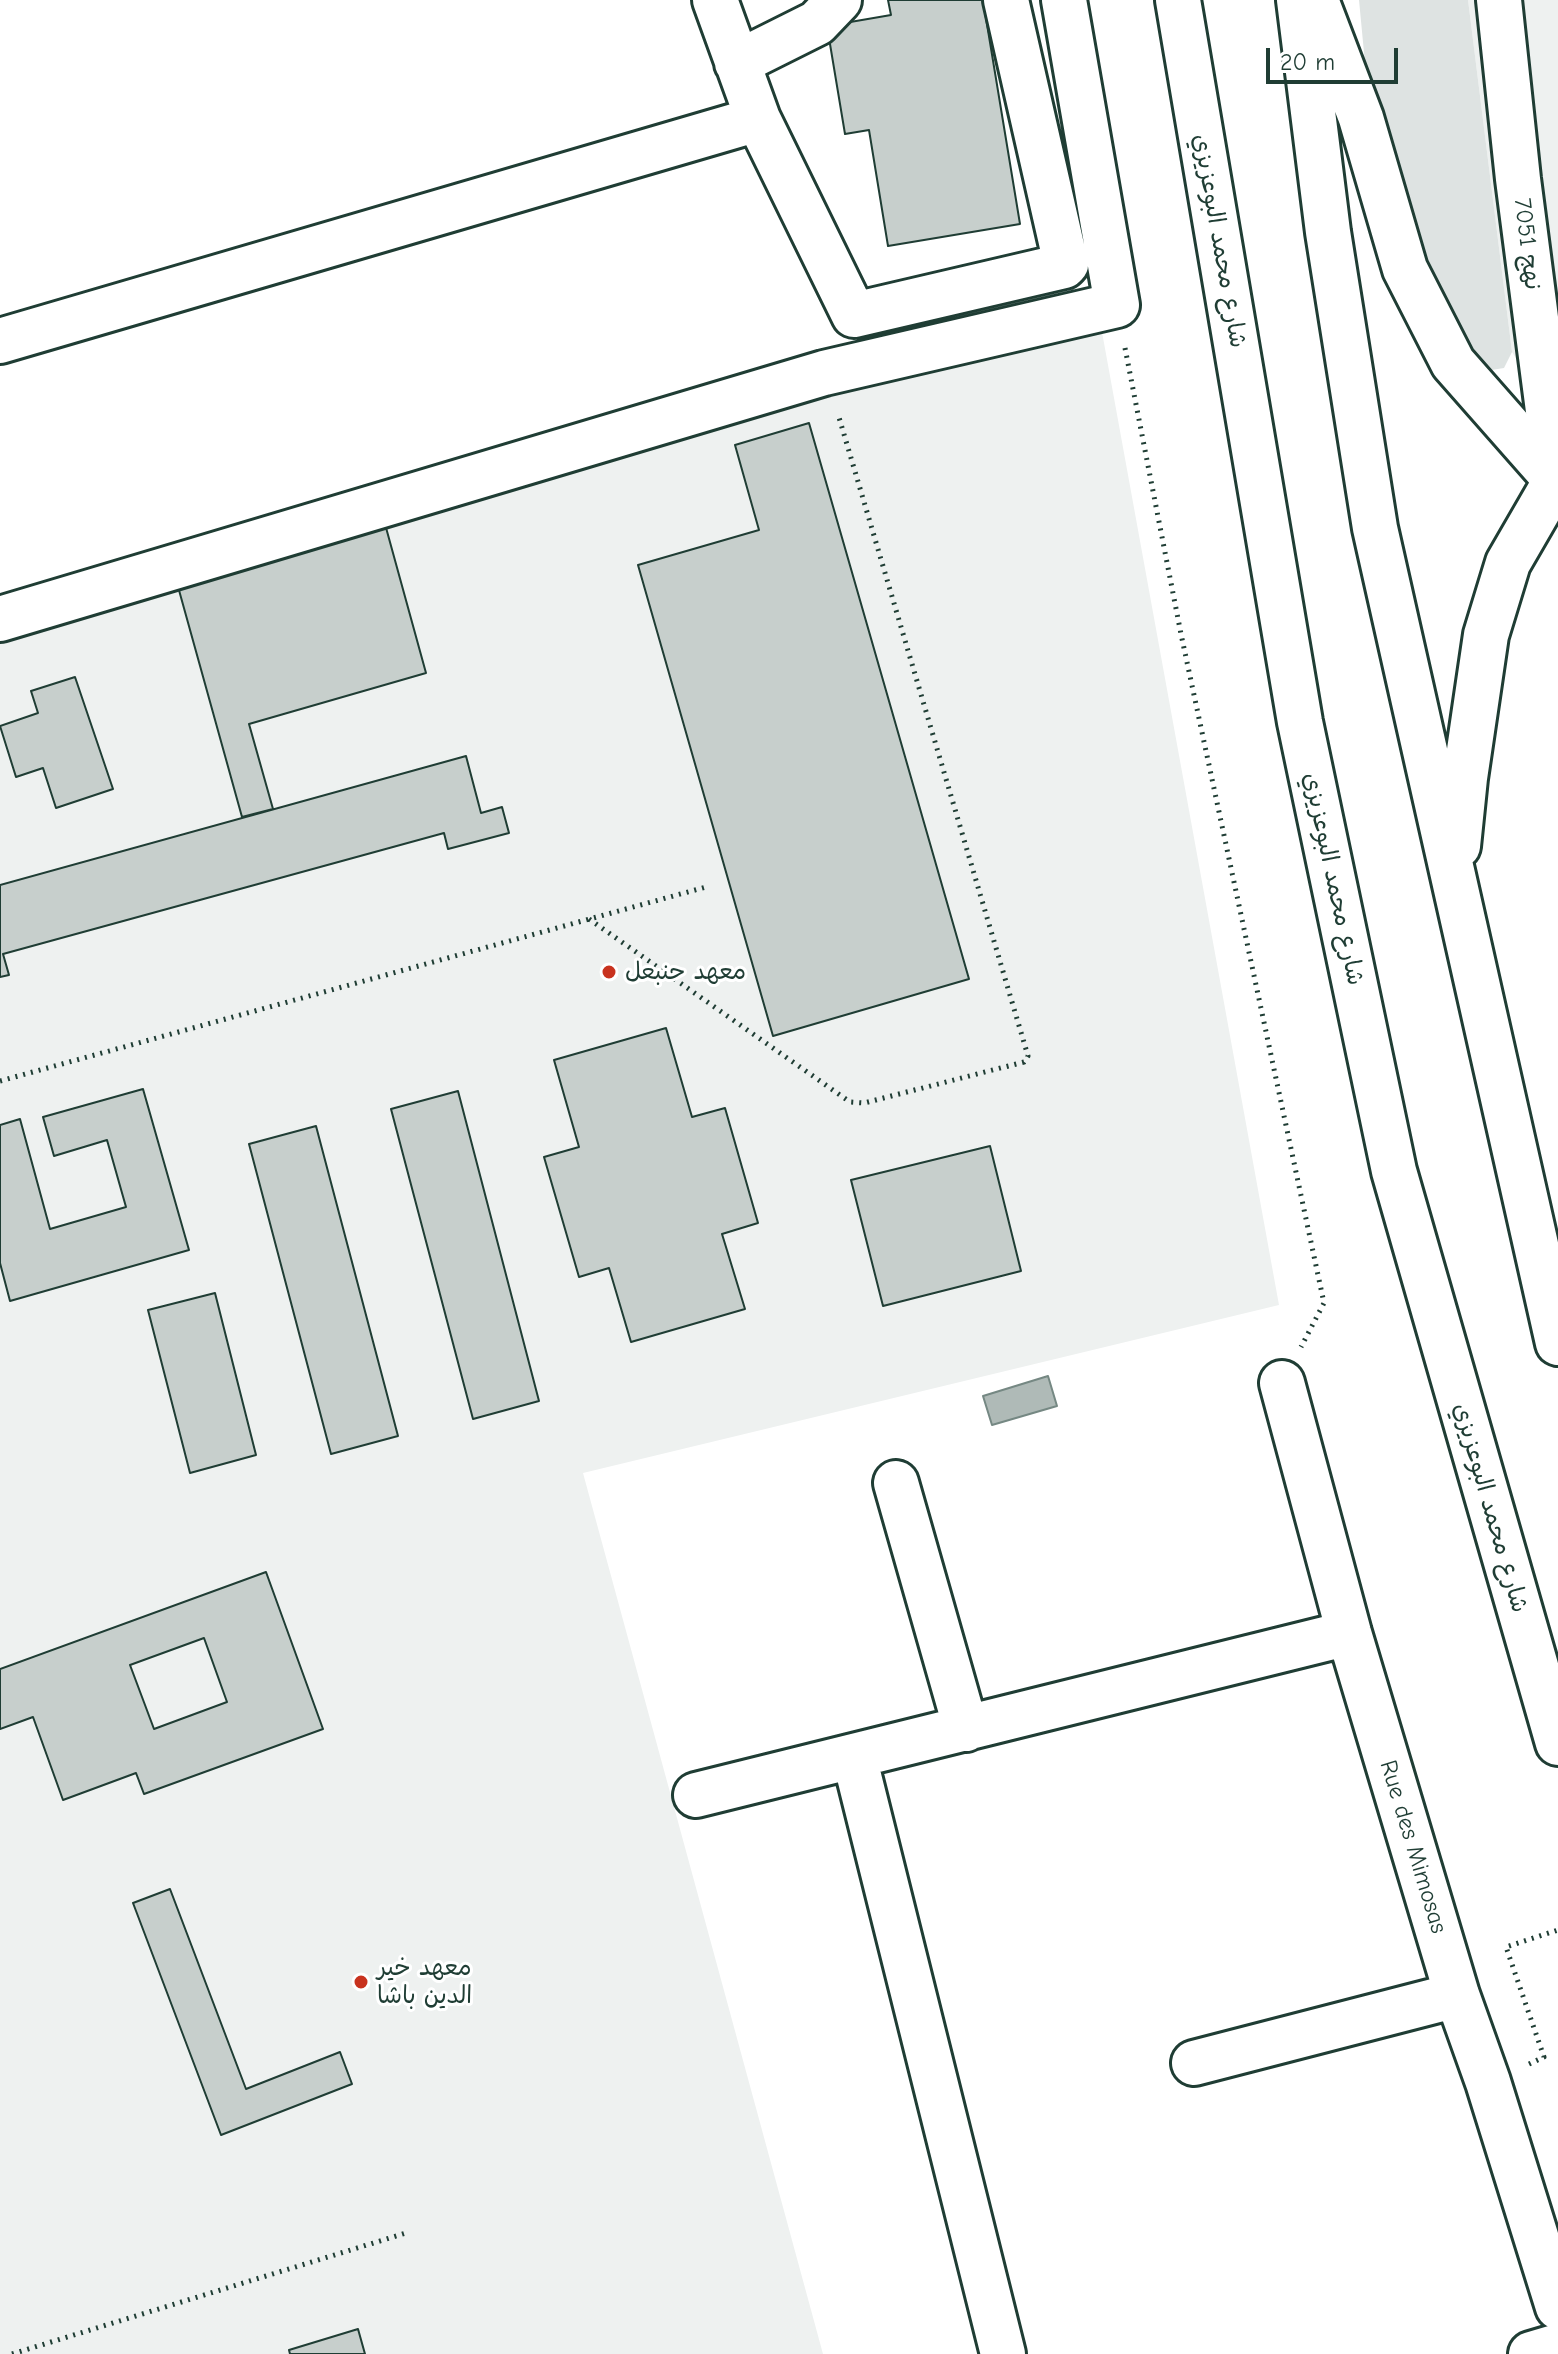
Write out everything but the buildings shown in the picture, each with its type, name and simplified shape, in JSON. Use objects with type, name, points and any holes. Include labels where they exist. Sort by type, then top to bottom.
[{"type":"main road","points":[[715,0],[758,119],[854,315],[1064,266],[1066,260],[1006,0]]},
{"type":"main road","points":[[737,63],[817,23],[839,0]]},
{"type":"main road","points":[[0,619],[824,373],[1117,305],[1064,0]]},
{"type":"main road","name":"شارع محمد البوعزيزي","points":[[1178,0],[1300,722],[1391,1155],[1556,1738]]},
{"type":"main road","points":[[1299,0],[1328,232],[1375,528],[1558,1343]]},
{"type":"main road","points":[[1316,0],[1361,118],[1393,235],[1412,282],[1453,363],[1557,483],[1508,563],[1486,635],[1465,778],[1454,884]]},
{"type":"main road","name":"نهج 7051","points":[[1499,0],[1518,179],[1557,483]]},
{"type":"main road","points":[[0,341],[758,119]]},
{"type":"main road","name":"Rue des Mimosas","points":[[1282,1383],[1349,1633],[1457,1995],[1488,2082],[1558,2307]]},
{"type":"main road","points":[[896,1483],[966,1729]]},
{"type":"main road","points":[[696,1795],[1349,1633]]},
{"type":"main road","points":[[854,1756],[1003,2354]]},
{"type":"main road","points":[[1194,2063],[1457,1995]]},
{"type":"main road","points":[[1531,2354],[1558,2346]]},
{"type":"path","points":[[1117,305],[1181,634],[1324,1303],[1282,1383]]},
{"type":"path","points":[[589,919],[850,1102],[864,1103],[1024,1062],[1028,1056],[824,373]]},
{"type":"path","points":[[0,1081],[706,887]]},
{"type":"path","points":[[1544,2057],[1506,1947],[1558,1930]]},
{"type":"path","points":[[12,2354],[406,2233]]},
{"type":"shaded area","points":[[1359,0],[1468,0],[1512,352],[1504,368],[1485,371],[1466,359],[1417,243],[1391,165],[1365,63]]},
{"type":"shaded area","points":[[1468,0],[1558,0],[1558,426],[1512,352]]},
{"type":"shaded area","name":"معهد حنبعل","points":[[1102,332],[1279,1305],[583,1473],[823,2354],[0,2354],[0,639],[829,385]]},
{"type":"shaded area","points":[[1048,1376],[1057,1406],[992,1425],[983,1396]]},
{"type":"place","name":"معهد حنبعل","points":[[609,972]]},
{"type":"place","name":"معهد خير الدين باشا","points":[[361,1982]]}]
